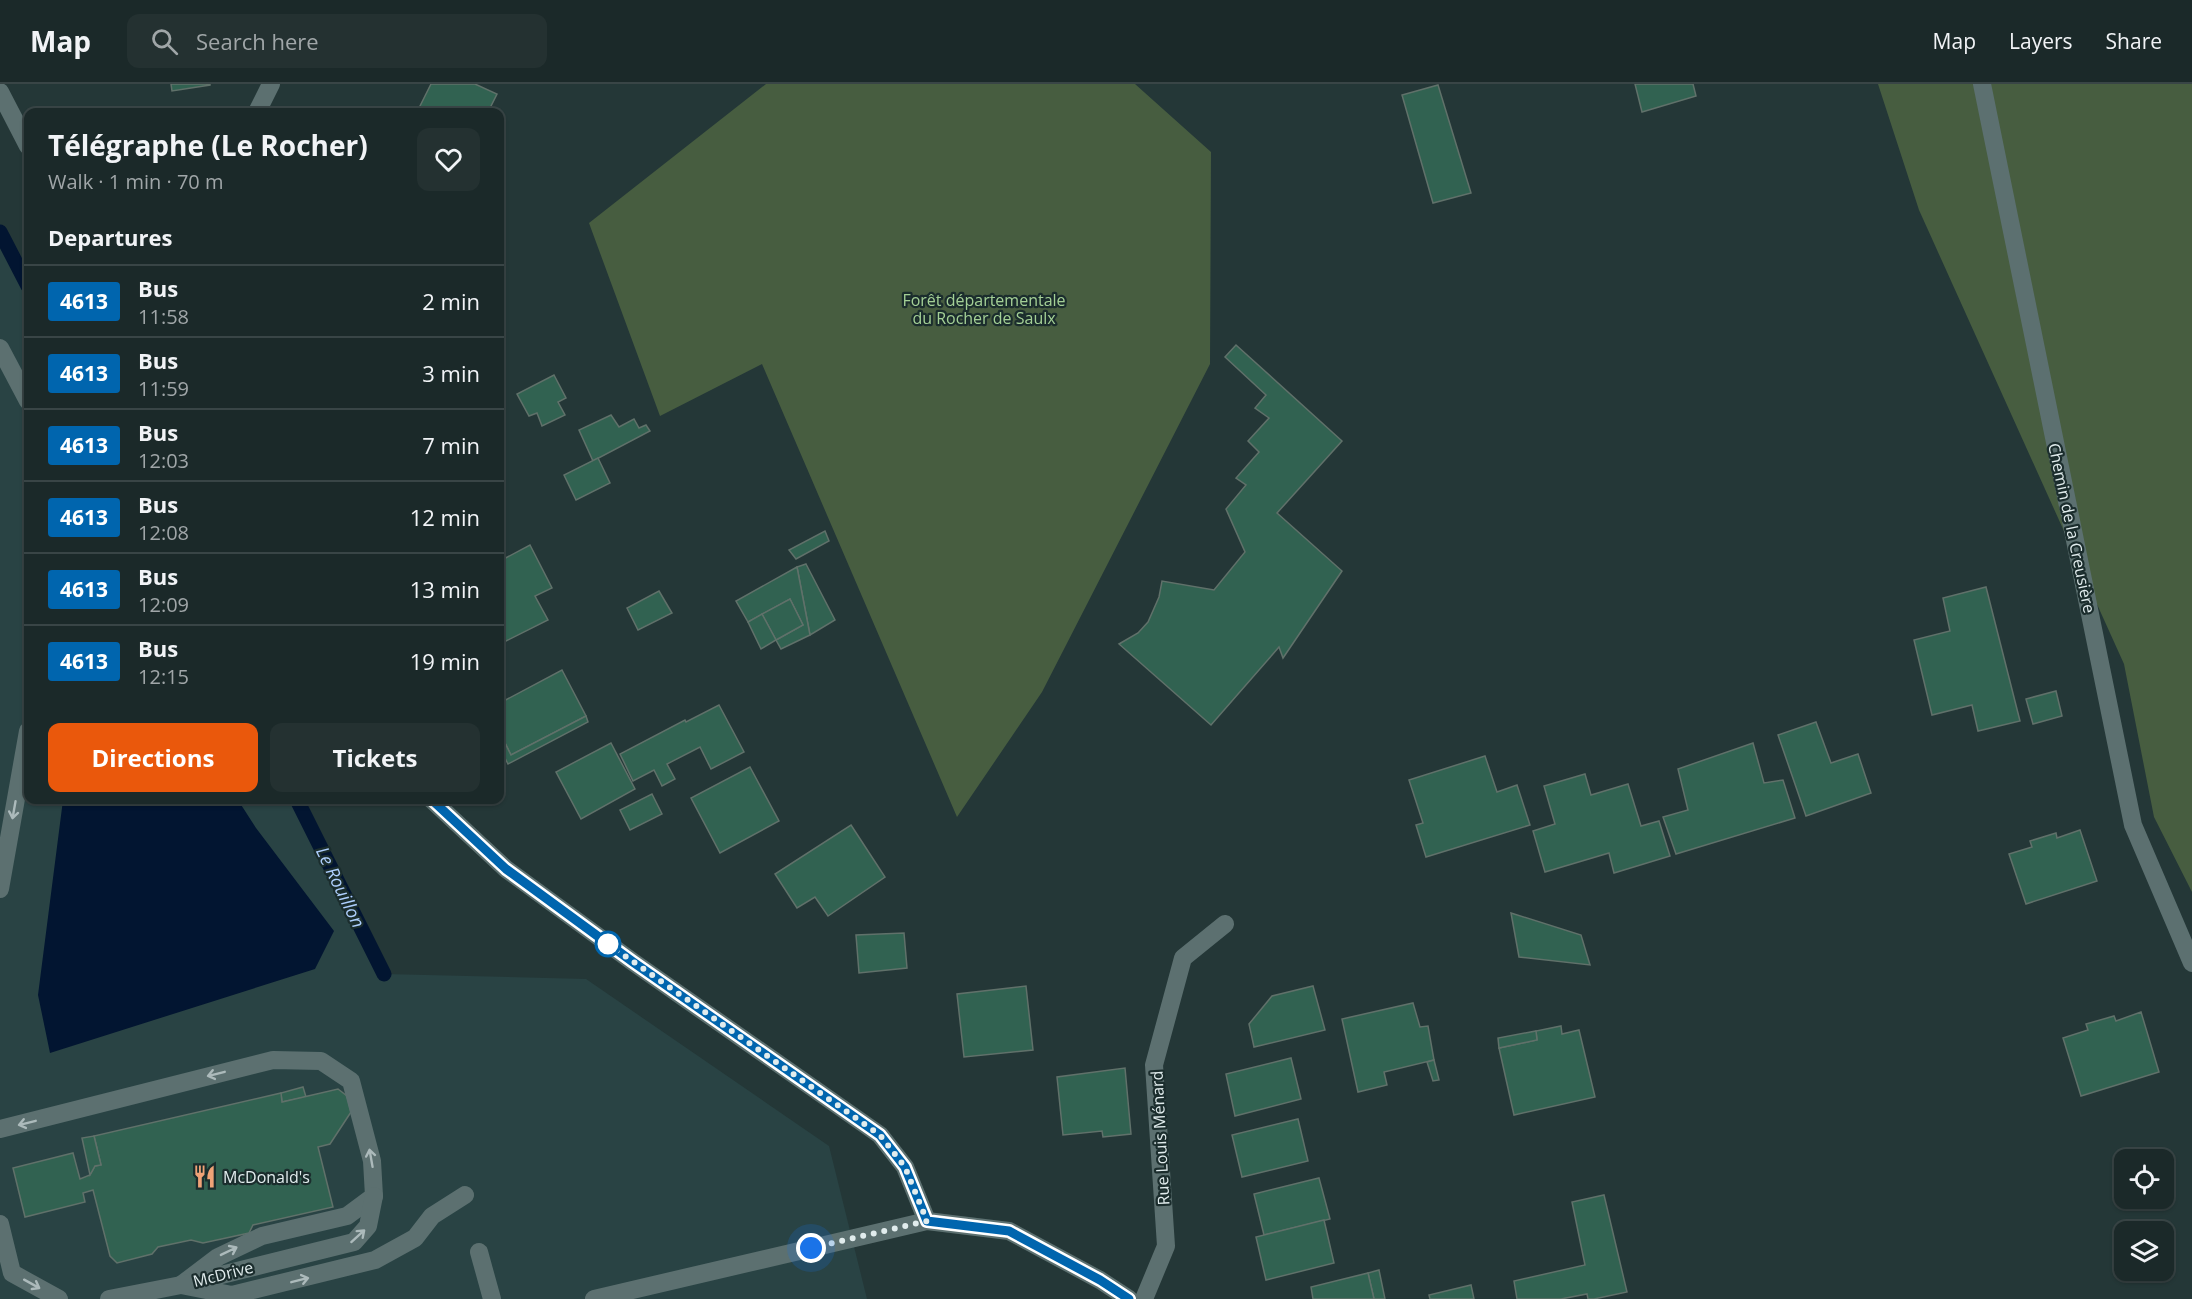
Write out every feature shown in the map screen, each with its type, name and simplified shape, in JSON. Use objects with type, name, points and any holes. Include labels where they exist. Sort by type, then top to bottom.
[{"type":"street","points":[[259,108],[271,84]]},
{"type":"street","name":"Chemin de la Creusière","points":[[1982,84],[2133,825],[2192,963]]},
{"type":"street","points":[[0,92],[24,138]]},
{"type":"street","points":[[0,348],[24,393]]},
{"type":"street","points":[[0,889],[24,754]]},
{"type":"street","points":[[436,804],[506,869],[642,969],[880,1135],[905,1167],[927,1221]]},
{"type":"street","name":"Rue Louis Ménard","points":[[1144,1299],[1166,1246],[1155,1065],[1183,958],[1225,924]]},
{"type":"street","name":"McDrive","points":[[0,1130],[273,1060],[321,1061],[351,1081],[372,1161],[374,1196],[368,1226],[354,1242],[181,1285]]},
{"type":"street","points":[[109,1299],[181,1285],[232,1295],[375,1260],[415,1238],[432,1216],[465,1195]]},
{"type":"street","name":"McDrive","points":[[181,1285],[218,1257],[262,1236],[347,1216],[374,1196]]},
{"type":"street","points":[[594,1299],[927,1221],[1009,1231],[1100,1280],[1129,1299]]},
{"type":"street","points":[[0,1224],[12,1273],[59,1299]]},
{"type":"street","points":[[479,1252],[492,1299]]},
{"type":"shaded area","points":[[0,232],[24,278],[24,804],[299,804],[384,974],[586,979],[829,1146],[867,1299],[0,1299]]},
{"type":"green space","name":"Forêt départementale du Rocher de Saulx","points":[[766,84],[1135,84],[1211,152],[1210,364],[1042,692],[957,817],[762,364],[660,416],[589,223]]},
{"type":"green space","points":[[1878,84],[2192,84],[2192,892],[2154,817],[2124,664],[1919,210]]},
{"type":"water","points":[[62,804],[241,804],[334,931],[315,969],[50,1053],[38,995]]},
{"type":"building","points":[[171,84],[210,84],[210,85],[172,91]]},
{"type":"building","points":[[431,84],[475,84],[497,94],[490,108],[419,108]]},
{"type":"building","points":[[1635,84],[1693,84],[1696,96],[1642,112]]},
{"type":"building","points":[[1438,85],[1471,193],[1433,203],[1402,95]]},
{"type":"building","points":[[1236,345],[1342,441],[1277,513],[1342,571],[1283,658],[1279,647],[1211,725],[1119,644],[1138,633],[1148,622],[1159,597],[1162,581],[1214,590],[1245,552],[1226,509],[1246,485],[1236,478],[1259,452],[1248,441],[1269,418],[1255,408],[1266,395],[1225,357]]},
{"type":"building","points":[[554,375],[566,398],[558,402],[565,415],[542,426],[537,413],[529,416],[517,394]]},
{"type":"building","points":[[611,415],[619,427],[634,419],[639,428],[646,425],[650,431],[593,461],[579,430]]},
{"type":"building","points":[[598,458],[610,483],[576,500],[564,475]]},
{"type":"building","points":[[825,531],[829,541],[796,559],[789,550]]},
{"type":"building","points":[[530,545],[552,588],[535,596],[548,620],[504,642],[504,559]]},
{"type":"building","points":[[806,564],[835,620],[810,635],[797,567]]},
{"type":"building","points":[[797,567],[810,635],[781,649],[776,640],[803,625],[790,599],[748,622],[736,601]]},
{"type":"building","points":[[1986,587],[2020,721],[1978,731],[1972,705],[1932,715],[1914,640],[1950,631],[1943,598]]},
{"type":"building","points":[[659,591],[672,613],[638,630],[627,608]]},
{"type":"building","points":[[790,599],[803,625],[776,640],[762,614]]},
{"type":"building","points":[[762,614],[776,640],[761,649],[748,622]]},
{"type":"building","points":[[562,670],[586,716],[511,755],[504,741],[504,701]]},
{"type":"building","points":[[2056,691],[2062,716],[2033,724],[2026,699]]},
{"type":"building","points":[[719,705],[744,752],[711,769],[700,747],[667,764],[675,779],[662,786],[654,770],[633,781],[620,754]]},
{"type":"building","points":[[586,716],[588,722],[508,764],[504,756],[504,741],[511,755]]},
{"type":"building","points":[[1816,722],[1831,763],[1858,754],[1871,793],[1806,816],[1778,735]]},
{"type":"building","points":[[611,743],[635,789],[581,819],[556,772]]},
{"type":"building","points":[[1753,743],[1764,783],[1783,780],[1795,818],[1676,854],[1663,817],[1688,810],[1678,769]]},
{"type":"building","points":[[1485,756],[1497,792],[1517,785],[1530,825],[1426,857],[1416,825],[1423,823],[1409,780]]},
{"type":"building","points":[[750,767],[779,821],[720,853],[691,798]]},
{"type":"building","points":[[1585,774],[1591,795],[1628,784],[1641,826],[1659,821],[1670,856],[1614,873],[1609,853],[1545,872],[1533,831],[1555,824],[1544,786]]},
{"type":"building","points":[[652,794],[662,814],[630,830],[620,810]]},
{"type":"building","points":[[851,825],[885,877],[828,916],[815,897],[797,908],[775,874]]},
{"type":"building","points":[[2080,830],[2097,881],[2026,904],[2009,854],[2032,847],[2030,841],[2056,833],[2057,838]]},
{"type":"building","points":[[1511,913],[1581,935],[1590,965],[1519,957]]},
{"type":"building","points":[[904,933],[907,968],[859,973],[856,935]]},
{"type":"building","points":[[1026,986],[1033,1050],[964,1057],[957,994]]},
{"type":"building","points":[[1313,986],[1325,1030],[1254,1047],[1249,1024],[1272,996]]},
{"type":"building","points":[[1413,1003],[1420,1027],[1428,1026],[1434,1060],[1384,1072],[1387,1085],[1358,1092],[1342,1019]]},
{"type":"building","points":[[2141,1012],[2159,1072],[2081,1096],[2063,1038],[2088,1030],[2086,1024],[2114,1016],[2116,1021]]},
{"type":"building","points":[[1561,1026],[1562,1034],[1579,1030],[1595,1097],[1514,1115],[1499,1048],[1537,1040],[1536,1031]]},
{"type":"building","points":[[1536,1031],[1537,1040],[1499,1048],[1498,1038]]},
{"type":"building","points":[[1291,1058],[1301,1099],[1235,1116],[1226,1074]]},
{"type":"building","points":[[1434,1060],[1439,1080],[1433,1081],[1427,1062]]},
{"type":"building","points":[[1125,1068],[1131,1134],[1103,1137],[1102,1131],[1063,1135],[1057,1077]]},
{"type":"building","points":[[303,1087],[306,1097],[282,1102],[281,1093]]},
{"type":"building","name":"McDonald's","points":[[338,1089],[347,1096],[351,1112],[330,1144],[318,1147],[333,1207],[253,1225],[249,1233],[203,1243],[191,1240],[158,1247],[152,1254],[117,1263],[110,1256],[93,1190],[83,1193],[85,1202],[25,1217],[13,1168],[73,1153],[80,1179],[90,1175],[95,1166],[101,1165],[94,1136],[281,1093],[282,1102]]},
{"type":"building","points":[[1298,1119],[1308,1161],[1242,1177],[1232,1135]]},
{"type":"building","points":[[94,1136],[101,1165],[95,1166],[90,1175],[82,1138]]},
{"type":"building","points":[[1319,1178],[1330,1219],[1264,1235],[1254,1194]]},
{"type":"building","points":[[1604,1195],[1627,1292],[1594,1299],[1588,1299],[1587,1294],[1561,1299],[1517,1299],[1514,1281],[1585,1265],[1572,1202]]},
{"type":"building","points":[[1324,1220],[1334,1263],[1266,1280],[1256,1237]]},
{"type":"building","points":[[1379,1270],[1385,1299],[1374,1299],[1368,1273]]},
{"type":"building","points":[[1368,1273],[1374,1299],[1313,1299],[1311,1287]]},
{"type":"building","points":[[1471,1285],[1474,1299],[1430,1299],[1429,1295]]},
{"type":"waterway","name":"Le Rouillon","points":[[0,232],[24,278]]},
{"type":"waterway","name":"Le Rouillon","points":[[299,804],[384,974]]},
{"type":"bus line","name":"4613","points":[[436,804],[506,869],[633,962],[880,1135],[905,1167],[927,1221],[1009,1231],[1100,1280],[1129,1299]]},
{"type":"place","name":"McDonald's","points":[[205,1177]]},
{"type":"route","points":[[608,944],[880,1135],[905,1167],[927,1221],[811,1248]]}]
